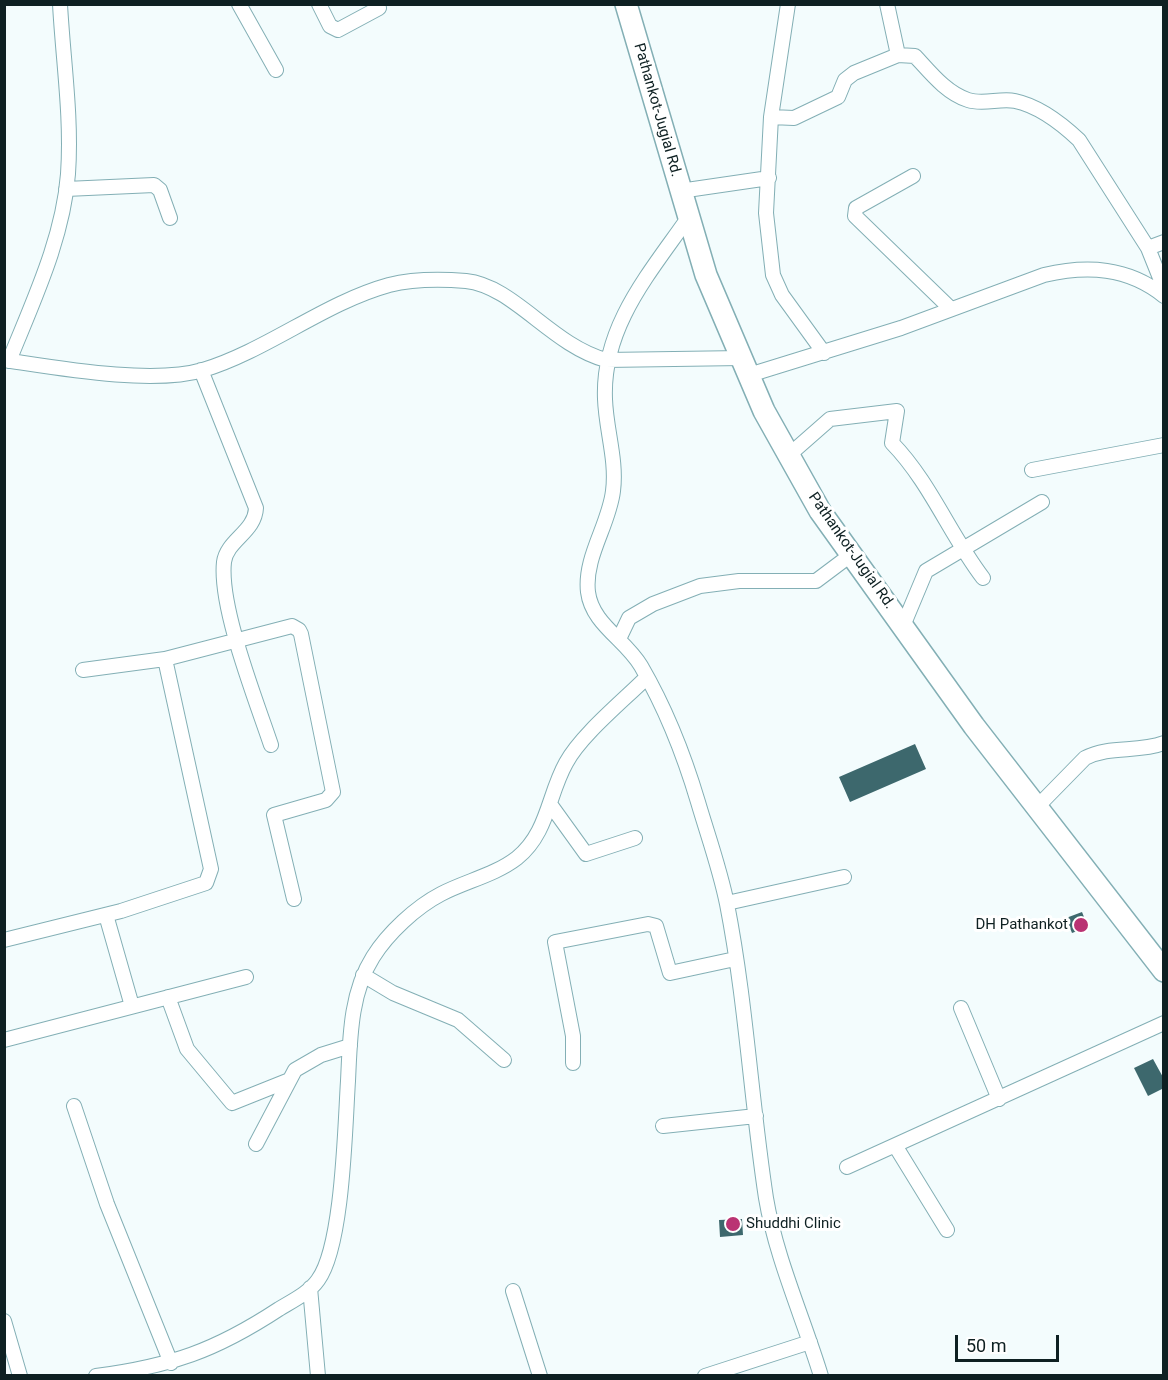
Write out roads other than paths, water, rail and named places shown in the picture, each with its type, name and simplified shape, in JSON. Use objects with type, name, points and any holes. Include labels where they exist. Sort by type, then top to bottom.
[{"type":"main road","name":"Pathankot-Jugial Rd.","points":[[626,4],[706,275],[764,411],[820,511],[974,726],[1164,971]]},
{"type":"street","points":[[60,4],[69,148],[66,189],[51,254],[7,360],[152,375],[201,370],[376,289],[410,281],[445,280],[482,283],[497,291],[567,344],[606,360],[745,367],[824,353],[1044,275],[1072,269],[1113,270],[1135,277],[1164,296]]},
{"type":"street","points":[[239,4],[276,70]]},
{"type":"street","points":[[319,4],[330,26],[338,30],[379,8]]},
{"type":"street","points":[[788,4],[771,117],[766,213],[773,275],[783,295],[824,353]]},
{"type":"street","points":[[887,4],[898,55]]},
{"type":"street","points":[[771,117],[794,118],[836,99],[845,80],[854,74],[898,55],[915,56],[944,85],[970,101],[1015,101],[1055,120],[1079,140],[1148,248],[1164,288]]},
{"type":"street","points":[[913,176],[856,208],[855,216],[951,309]]},
{"type":"street","points":[[680,191],[769,178]]},
{"type":"street","points":[[66,189],[154,184],[160,190],[170,219]]},
{"type":"street","points":[[688,218],[633,295],[606,360],[605,404],[615,473],[612,499],[587,579],[592,610],[639,662],[671,724],[727,903],[771,1218],[821,1376]]},
{"type":"street","points":[[1148,248],[1164,242]]},
{"type":"street","points":[[201,370],[256,508],[254,523],[225,559],[223,577],[237,640],[270,745]]},
{"type":"street","points":[[789,455],[830,419],[897,411],[892,443],[914,465],[961,550],[983,578]]},
{"type":"street","points":[[1032,470],[1164,445]]},
{"type":"street","points":[[903,626],[926,571],[1042,502]]},
{"type":"street","points":[[619,639],[629,618],[653,604],[700,586],[739,581],[816,581],[852,554]]},
{"type":"street","points":[[83,670],[165,659],[292,626],[299,630],[333,792],[326,800],[274,815],[274,825],[294,899]]},
{"type":"street","points":[[4,940],[106,915],[206,883],[211,869],[165,659]]},
{"type":"street","points":[[96,1376],[146,1372],[233,1338],[310,1288],[318,1280],[326,1265],[340,1192],[350,1046],[358,984],[373,956],[425,903],[517,858],[540,832],[566,762],[577,747],[647,677]]},
{"type":"street","points":[[1037,807],[1085,758],[1112,749],[1142,749],[1164,743]]},
{"type":"street","points":[[550,804],[586,854],[635,838]]},
{"type":"street","points":[[727,903],[844,877]]},
{"type":"street","points":[[106,915],[132,1006]]},
{"type":"street","points":[[573,1063],[573,1036],[555,942],[648,924],[656,926],[670,973],[735,959]]},
{"type":"street","points":[[363,975],[393,993],[458,1020],[504,1060]]},
{"type":"street","points":[[4,1040],[246,977]]},
{"type":"street","points":[[168,998],[187,1049],[232,1103],[287,1081]]},
{"type":"street","points":[[961,1008],[999,1099]]},
{"type":"street","points":[[847,1167],[896,1147],[1164,1023]]},
{"type":"street","points":[[256,1144],[287,1081],[304,1064],[321,1055],[350,1046]]},
{"type":"street","points":[[74,1106],[106,1204],[171,1363]]},
{"type":"street","points":[[663,1126],[756,1116]]},
{"type":"street","points":[[896,1147],[947,1230]]},
{"type":"street","points":[[310,1288],[318,1376]]},
{"type":"street","points":[[513,1291],[540,1376]]},
{"type":"street","points":[[4,1321],[20,1376]]},
{"type":"street","points":[[708,1375],[810,1342]]},
{"type":"place","name":"DH Pathankot","points":[[1081,925]]},
{"type":"place","name":"Shuddhi Clinic","points":[[733,1224]]}]
